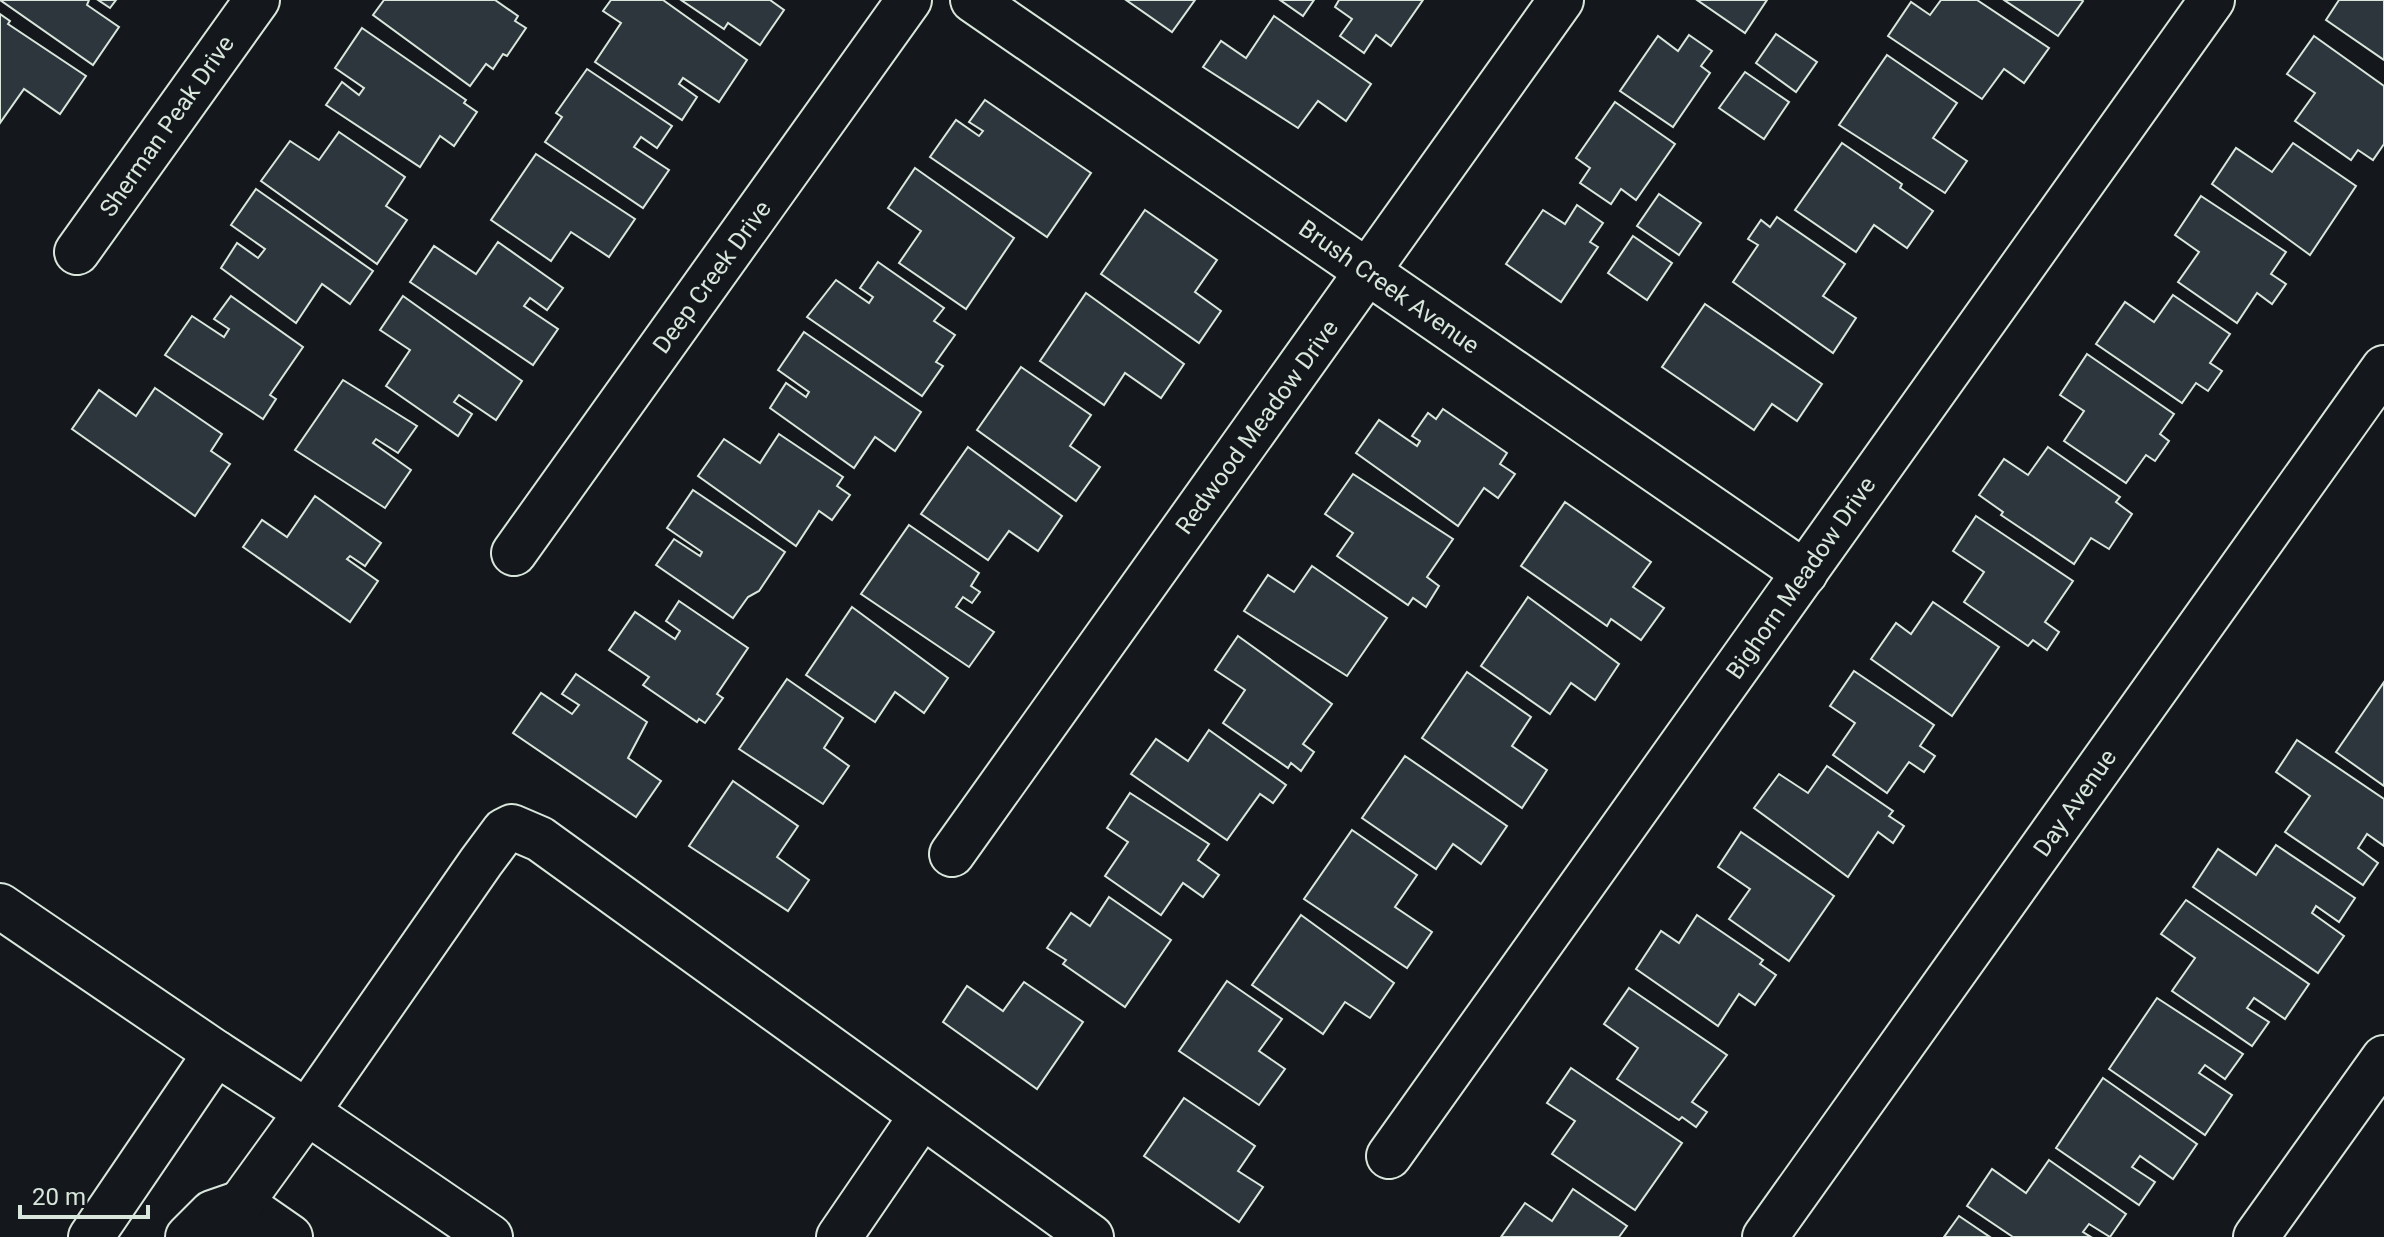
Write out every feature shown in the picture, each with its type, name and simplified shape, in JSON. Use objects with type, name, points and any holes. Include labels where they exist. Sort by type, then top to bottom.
[{"type":"street","name":"Sherman Peak Drive","points":[[77,252],[257,0]]},
{"type":"street","name":"Deep Creek Drive","points":[[514,553],[909,0]]},
{"type":"street","name":"Brush Creek Avenue","points":[[973,0],[1805,573]]},
{"type":"street","name":"Redwood Meadow Drive","points":[[952,854],[1561,0]]},
{"type":"street","name":"Bighorn Meadow Drive","points":[[1389,1156],[2212,0]]},
{"type":"street","name":"Day Avenue","points":[[1765,1237],[2384,368]]},
{"type":"street","points":[[237,1220],[307,1112],[481,862],[504,831],[512,827],[540,839],[1091,1237]]},
{"type":"street","points":[[3,916],[307,1112],[490,1237]]},
{"type":"street","points":[[91,1237],[216,1053]]},
{"type":"street","points":[[2256,1237],[2384,1058]]},
{"type":"street","points":[[839,1237],[921,1117]]},
{"type":"street","points":[[188,1237],[212,1213],[290,1237]]},
{"type":"building","points":[[0,0],[89,0],[87,5],[119,27],[93,65]]},
{"type":"building","points":[[98,0],[116,0],[110,8]]},
{"type":"building","points":[[384,0],[495,0],[518,16],[515,21],[526,28],[507,56],[503,54],[493,69],[486,64],[470,86],[373,15]]},
{"type":"building","points":[[611,0],[663,0],[747,60],[719,102],[683,78],[679,84],[697,97],[682,120],[595,62],[621,23],[603,11]]},
{"type":"building","points":[[681,0],[770,0],[784,10],[760,45],[728,23],[724,29]]},
{"type":"building","points":[[1126,0],[1195,0],[1172,32]]},
{"type":"building","points":[[1280,0],[1314,0],[1303,16]]},
{"type":"building","points":[[1339,0],[1423,0],[1391,46],[1376,35],[1364,53],[1340,36],[1352,19],[1335,7]]},
{"type":"building","points":[[1697,0],[1767,0],[1745,33]]},
{"type":"building","points":[[1941,0],[1977,0],[2049,48],[2024,83],[2004,69],[1982,99],[1888,36],[1911,2],[1930,15]]},
{"type":"building","points":[[2004,0],[2082,0],[2083,1],[2058,36]]},
{"type":"building","points":[[2339,0],[2384,0],[2384,60],[2326,20]]},
{"type":"building","points":[[0,14],[10,21],[8,24],[86,76],[60,114],[24,89],[0,123]]},
{"type":"building","points":[[1274,16],[1371,84],[1346,121],[1318,101],[1298,128],[1203,67],[1221,41],[1246,58]]},
{"type":"building","points":[[362,28],[466,100],[464,103],[477,112],[454,146],[440,136],[420,167],[326,105],[342,82],[359,95],[364,88],[335,68]]},
{"type":"building","points":[[1776,34],[1817,62],[1796,92],[1756,63]]},
{"type":"building","points":[[1689,35],[1712,51],[1701,66],[1710,73],[1673,127],[1620,91],[1658,36],[1678,51]]},
{"type":"building","points":[[2314,36],[2384,86],[2384,144],[2373,160],[2358,150],[2351,160],[2295,121],[2315,93],[2287,74]]},
{"type":"building","points":[[1887,55],[1957,103],[1933,138],[1967,161],[1945,193],[1839,125]]},
{"type":"building","points":[[587,69],[672,126],[657,148],[641,137],[634,147],[669,170],[643,208],[545,142],[562,117],[556,113]]},
{"type":"building","points":[[1745,72],[1789,102],[1764,139],[1719,108]]},
{"type":"building","points":[[985,100],[1091,173],[1047,237],[930,157],[956,120],[979,136],[983,131],[969,122]]},
{"type":"building","points":[[1615,102],[1675,144],[1636,200],[1621,189],[1611,204],[1580,183],[1590,168],[1576,158]]},
{"type":"building","points":[[339,132],[405,177],[386,206],[407,220],[377,264],[261,181],[290,141],[319,160]]},
{"type":"building","points":[[1842,143],[1902,184],[1900,188],[1933,211],[1907,248],[1874,225],[1856,252],[1795,210]]},
{"type":"building","points":[[2293,143],[2356,186],[2310,255],[2212,184],[2236,148],[2272,172]]},
{"type":"building","points":[[536,154],[635,219],[609,257],[571,232],[551,261],[491,220]]},
{"type":"building","points":[[915,168],[1014,238],[966,309],[899,263],[921,231],[888,208]]},
{"type":"building","points":[[256,189],[373,271],[350,304],[322,284],[296,323],[221,268],[237,243],[258,258],[265,249],[231,225]]},
{"type":"building","points":[[1659,194],[1701,223],[1679,255],[1637,226]]},
{"type":"building","points":[[2201,196],[2286,252],[2271,274],[2286,284],[2272,304],[2257,293],[2237,323],[2178,282],[2199,252],[2175,235]]},
{"type":"building","points":[[1577,205],[1603,223],[1590,242],[1598,247],[1561,302],[1506,264],[1543,210],[1565,224]]},
{"type":"building","points":[[1145,210],[1217,260],[1195,292],[1221,311],[1199,343],[1101,274]]},
{"type":"building","points":[[1777,217],[1845,264],[1823,296],[1856,318],[1833,353],[1733,282],[1758,245],[1748,239],[1761,220],[1770,227]]},
{"type":"building","points":[[1633,236],[1672,263],[1647,300],[1608,273]]},
{"type":"building","points":[[498,242],[563,288],[547,310],[530,298],[524,306],[558,329],[533,365],[410,282],[434,246],[476,274]]},
{"type":"building","points":[[878,262],[944,308],[934,321],[955,335],[936,362],[943,366],[922,396],[807,317],[836,280],[869,303],[873,297],[860,288]]},
{"type":"building","points":[[1086,293],[1184,364],[1161,398],[1125,373],[1104,405],[1040,361]]},
{"type":"building","points":[[2173,295],[2230,334],[2210,363],[2222,371],[2208,391],[2196,383],[2182,403],[2096,344],[2125,302],[2154,322]]},
{"type":"building","points":[[231,296],[303,347],[270,395],[276,399],[263,419],[165,355],[192,316],[224,337],[229,329],[214,319]]},
{"type":"building","points":[[403,296],[522,381],[496,420],[459,395],[454,402],[472,414],[458,436],[386,386],[410,350],[380,330]]},
{"type":"building","points":[[1705,304],[1822,384],[1797,421],[1772,404],[1754,430],[1662,367]]},
{"type":"building","points":[[804,332],[921,412],[895,451],[875,437],[854,468],[770,408],[786,383],[806,397],[809,392],[778,370]]},
{"type":"building","points":[[2087,354],[2174,414],[2160,434],[2169,441],[2155,461],[2146,455],[2126,483],[2064,441],[2084,411],[2060,395]]},
{"type":"building","points":[[1021,367],[1091,415],[1070,446],[1100,467],[1076,501],[977,430]]},
{"type":"building","points":[[343,380],[417,426],[398,453],[376,439],[373,443],[411,470],[385,508],[295,450]]},
{"type":"building","points":[[155,388],[222,434],[211,451],[230,464],[195,516],[72,429],[99,390],[136,416]]},
{"type":"building","points":[[1443,409],[1507,453],[1500,464],[1515,474],[1498,498],[1484,488],[1458,526],[1356,453],[1379,420],[1417,446],[1420,441],[1412,436],[1428,413],[1436,419]]},
{"type":"building","points":[[779,434],[843,477],[837,486],[850,495],[832,520],[819,511],[796,546],[698,476],[724,439],[760,463]]},
{"type":"building","points":[[968,447],[1062,516],[1038,551],[1009,531],[988,560],[921,514]]},
{"type":"building","points":[[2048,447],[2120,497],[2116,502],[2132,514],[2109,549],[2091,538],[2074,564],[2001,515],[2003,512],[1979,495],[2004,459],[2028,475]]},
{"type":"building","points":[[1353,474],[1453,539],[1427,577],[1439,586],[1426,607],[1413,598],[1408,605],[1337,556],[1353,533],[1325,514]]},
{"type":"building","points":[[693,490],[785,552],[759,591],[748,597],[733,618],[656,565],[674,539],[700,556],[702,552],[667,528]]},
{"type":"building","points":[[315,496],[381,543],[365,566],[350,556],[347,559],[378,581],[350,622],[243,547],[262,520],[287,537]]},
{"type":"building","points":[[1565,502],[1651,562],[1633,587],[1664,608],[1641,640],[1611,619],[1607,626],[1521,566]]},
{"type":"building","points":[[1976,516],[2073,581],[2045,622],[2059,632],[2047,650],[2033,640],[2028,646],[1964,602],[1984,572],[1953,551]]},
{"type":"building","points":[[909,525],[979,573],[971,586],[980,592],[972,603],[963,597],[956,607],[994,632],[969,667],[861,594]]},
{"type":"building","points":[[1312,566],[1387,618],[1347,676],[1244,611],[1268,575],[1294,592]]},
{"type":"building","points":[[1528,597],[1619,664],[1595,700],[1571,683],[1550,714],[1481,666]]},
{"type":"building","points":[[679,601],[748,648],[717,694],[723,698],[705,723],[699,719],[697,722],[643,685],[649,677],[609,650],[635,612],[675,639],[680,631],[666,621]]},
{"type":"building","points":[[1933,602],[1999,647],[1952,716],[1871,659],[1896,623],[1911,634]]},
{"type":"building","points":[[852,607],[948,678],[924,713],[895,692],[875,722],[806,675]]},
{"type":"building","points":[[1238,636],[1332,704],[1303,744],[1314,752],[1301,771],[1291,763],[1288,768],[1223,723],[1245,690],[1215,670]]},
{"type":"building","points":[[1854,671],[1934,725],[1920,746],[1935,756],[1924,772],[1909,762],[1887,793],[1833,755],[1855,723],[1830,706]]},
{"type":"building","points":[[1467,672],[1531,717],[1512,746],[1547,770],[1522,808],[1422,738]]},
{"type":"building","points":[[576,674],[647,722],[628,758],[661,781],[636,817],[513,733],[541,693],[572,714],[579,705],[562,694]]},
{"type":"building","points":[[787,679],[843,718],[824,748],[849,766],[823,804],[739,749]]},
{"type":"building","points":[[2384,682],[2384,786],[2336,752]]},
{"type":"building","points":[[1209,730],[1286,785],[1273,803],[1260,794],[1227,840],[1131,774],[1156,739],[1188,761]]},
{"type":"building","points":[[2297,740],[2384,799],[2384,846],[2367,834],[2358,848],[2378,863],[2363,885],[2285,832],[2310,796],[2276,772]]},
{"type":"building","points":[[1405,756],[1507,826],[1481,864],[1453,844],[1436,869],[1362,818]]},
{"type":"building","points":[[1827,766],[1893,811],[1889,816],[1904,826],[1893,843],[1878,832],[1848,877],[1754,808],[1779,774],[1808,793]]},
{"type":"building","points":[[733,781],[798,826],[777,857],[809,880],[788,911],[689,846]]},
{"type":"building","points":[[1130,793],[1209,844],[1198,860],[1219,875],[1203,897],[1183,883],[1161,915],[1105,876],[1128,842],[1107,828]]},
{"type":"building","points":[[1352,830],[1417,875],[1395,907],[1432,932],[1407,968],[1304,899]]},
{"type":"building","points":[[1741,832],[1834,896],[1789,961],[1729,919],[1750,889],[1718,867]]},
{"type":"building","points":[[2276,845],[2355,898],[2339,922],[2316,906],[2312,913],[2344,936],[2318,973],[2193,887],[2218,849],[2256,875]]},
{"type":"building","points":[[1109,897],[1171,940],[1125,1007],[1063,964],[1066,960],[1047,948],[1071,913],[1090,926]]},
{"type":"building","points":[[2186,900],[2309,984],[2285,1019],[2254,998],[2247,1008],[2269,1022],[2252,1046],[2172,991],[2195,958],[2161,934]]},
{"type":"building","points":[[1301,915],[1394,983],[1370,1018],[1345,1002],[1323,1034],[1252,985]]},
{"type":"building","points":[[1697,915],[1763,960],[1760,964],[1776,975],[1755,1005],[1739,994],[1718,1026],[1636,969],[1661,931],[1679,943]]},
{"type":"building","points":[[1227,981],[1282,1019],[1259,1051],[1285,1069],[1259,1105],[1179,1051]]},
{"type":"building","points":[[1024,982],[1083,1022],[1037,1089],[943,1022],[967,986],[1003,1011]]},
{"type":"building","points":[[1629,988],[1727,1055],[1692,1102],[1707,1112],[1696,1127],[1682,1117],[1679,1120],[1617,1079],[1638,1048],[1604,1024]]},
{"type":"building","points":[[2157,998],[2243,1054],[2225,1079],[2205,1065],[2199,1073],[2232,1095],[2205,1135],[2109,1069]]},
{"type":"building","points":[[1571,1068],[1682,1143],[1635,1210],[1552,1154],[1575,1121],[1547,1103]]},
{"type":"building","points":[[2103,1078],[2197,1144],[2173,1179],[2140,1156],[2132,1167],[2155,1182],[2139,1205],[2056,1148]]},
{"type":"building","points":[[1184,1098],[1255,1146],[1238,1171],[1263,1187],[1239,1222],[1144,1156]]},
{"type":"building","points":[[2049,1160],[2126,1214],[2110,1237],[2089,1224],[2083,1232],[2091,1237],[2013,1237],[1967,1206],[1992,1169],[2026,1193]]},
{"type":"building","points":[[1573,1189],[1627,1226],[1619,1237],[1501,1237],[1525,1203],[1552,1221]]},
{"type":"building","points":[[1959,1216],[1990,1237],[1944,1237]]}]
